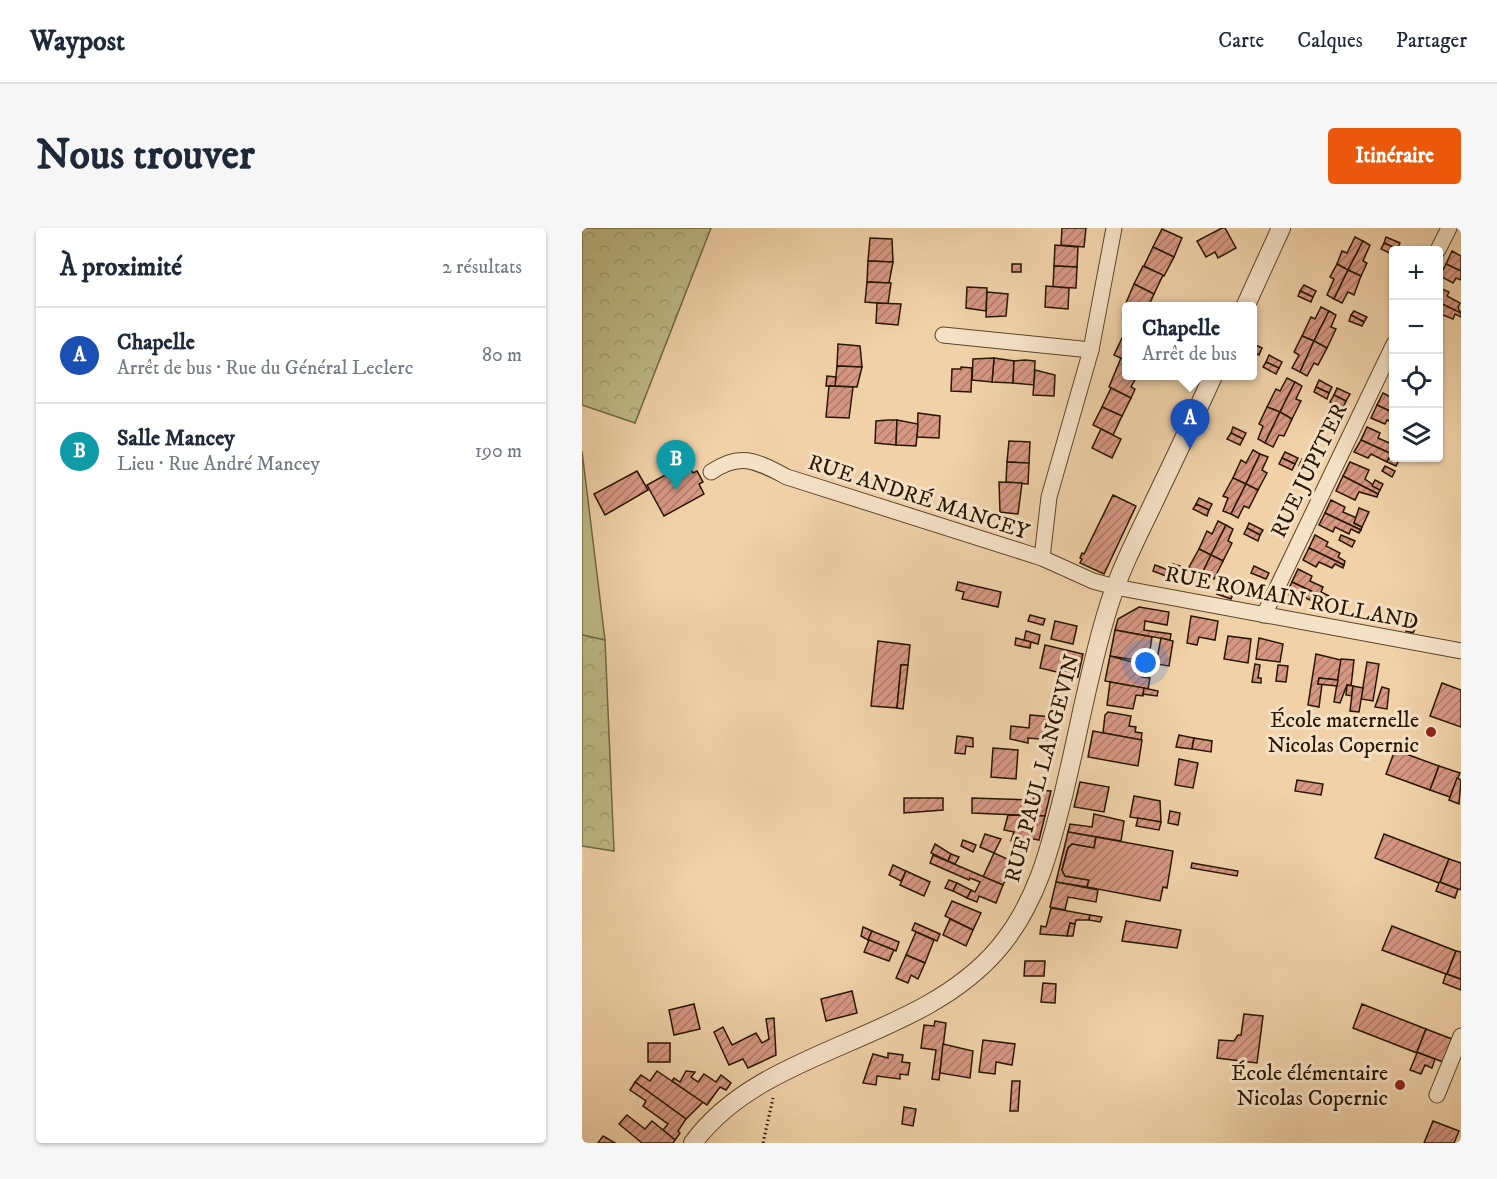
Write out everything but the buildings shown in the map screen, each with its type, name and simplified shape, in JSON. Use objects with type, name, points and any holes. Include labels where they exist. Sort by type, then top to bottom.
[{"type":"street","points":[[1042,558],[1049,497],[1091,350],[1114,228]]},
{"type":"street","points":[[1247,302],[1281,228]]},
{"type":"street","points":[[1440,246],[1449,228]]},
{"type":"street","points":[[943,335],[1091,350]]},
{"type":"street","name":"RUE JUPITER","points":[[1264,615],[1389,354]]},
{"type":"street","name":"RUE PAUL LANGEVIN","points":[[693,1143],[736,1101],[778,1075],[883,1029],[937,999],[971,975],[996,951],[1015,927],[1030,903],[1051,844],[1115,587],[1211,380]]},
{"type":"street","name":"RUE ANDRÉ MANCEY","points":[[711,472],[724,463],[756,460],[787,477],[1042,558],[1093,581],[1115,587]]},
{"type":"street","name":"RUE ROMAIN ROLLAND","points":[[1115,587],[1461,651]]},
{"type":"street","points":[[1437,1095],[1461,1036]]},
{"type":"path","points":[[763,1143],[778,1075]]},
{"type":"green space","points":[[582,228],[711,228],[635,423],[582,405]]},
{"type":"green space","points":[[582,451],[605,640],[582,635]]},
{"type":"green space","points":[[582,635],[605,640],[614,851],[582,846]]},
{"type":"place","name":"Chapelle","points":[[1190,449]]},
{"type":"place","name":"Salle Mancey","points":[[676,490]]},
{"type":"place","name":"École maternelle Nicolas Copernic","points":[[1431,732]]},
{"type":"place","name":"École élémentaire Nicolas Copernic","points":[[1400,1085]]}]
